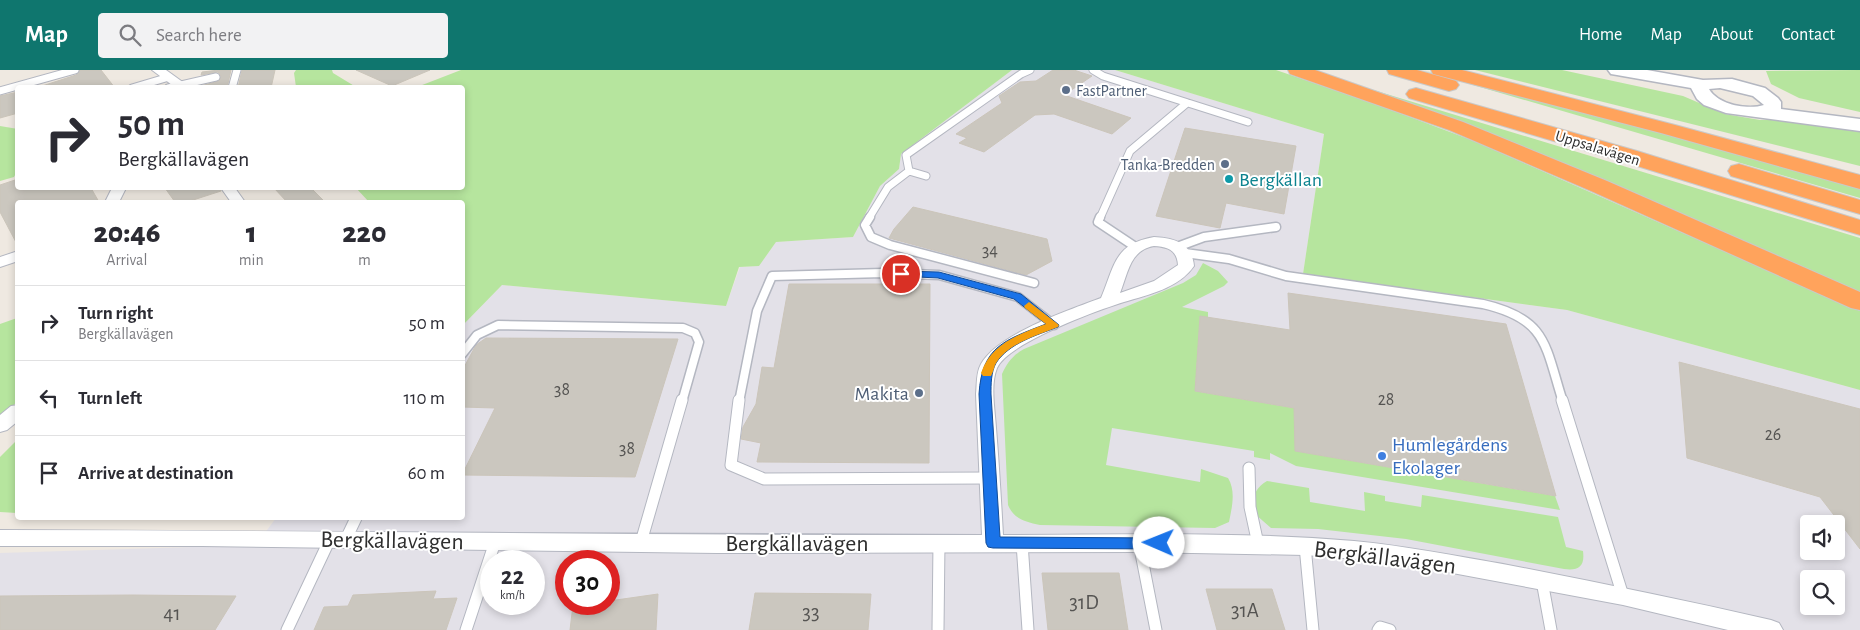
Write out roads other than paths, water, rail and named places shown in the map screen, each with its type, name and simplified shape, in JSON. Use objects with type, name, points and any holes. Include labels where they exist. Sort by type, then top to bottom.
[{"type":"highway","points":[[1297,70],[1456,126],[1599,186],[1860,302]]},
{"type":"highway","name":"Uppsalavägen","points":[[1335,70],[1629,156],[1860,228]]},
{"type":"highway","name":"Uppsalavägen","points":[[1396,70],[1636,139],[1860,207]]},
{"type":"highway","points":[[1440,70],[1668,129],[1860,182]]},
{"type":"main road","points":[[1617,70],[1639,72],[1691,91],[1732,84],[1763,100],[1860,124]]},
{"type":"main road","points":[[1709,88],[1734,79],[1735,70]]},
{"type":"main road","points":[[1741,70],[1763,100]]},
{"type":"main road","points":[[1709,88],[1725,107],[1745,111],[1763,100]]},
{"type":"street","points":[[158,70],[175,84]]},
{"type":"street","points":[[993,543],[985,394],[986,375],[990,362],[1001,351],[1023,337],[1108,302],[1136,294],[1181,272],[1186,266],[1187,260],[1181,250],[1157,241],[1148,241],[1134,246],[1128,253],[1108,302]]},
{"type":"street","points":[[0,262],[15,257]]},
{"type":"street","points":[[0,425],[15,413]]},
{"type":"street","name":"Bergkällavägen","points":[[0,538],[338,539],[495,542],[1139,543],[1305,546],[1394,554],[1623,596],[1771,630]]},
{"type":"lane","points":[[21,85],[74,70]]},
{"type":"lane","points":[[232,85],[237,70]]},
{"type":"lane","points":[[909,172],[906,155],[1014,79],[1030,70]]},
{"type":"lane","points":[[1093,70],[1103,76],[1248,122]]},
{"type":"lane","points":[[175,84],[216,77]]},
{"type":"lane","points":[[0,91],[15,87]]},
{"type":"lane","points":[[1134,246],[1098,222],[1130,152],[1187,103]]},
{"type":"lane","points":[[926,176],[909,172],[892,182],[865,225],[871,237],[890,245],[1034,284]]},
{"type":"lane","points":[[1181,250],[1204,237],[1276,227]]},
{"type":"lane","points":[[1181,250],[1229,259],[1286,276],[1484,304],[1502,308],[1520,316],[1534,326],[1543,339],[1623,596]]},
{"type":"lane","points":[[989,478],[764,478],[731,465],[737,410],[756,312],[772,276],[939,275],[1018,297],[1054,325]]},
{"type":"lane","points":[[465,350],[477,335],[498,325],[683,328],[695,333],[699,342],[642,542]]},
{"type":"lane","points":[[1249,468],[1251,522],[1258,544]]},
{"type":"lane","points":[[287,630],[338,539],[354,520]]},
{"type":"lane","points":[[466,630],[495,542]]},
{"type":"lane","points":[[938,630],[939,543]]},
{"type":"lane","points":[[1022,543],[1028,630]]},
{"type":"lane","points":[[1139,543],[1156,630]]},
{"type":"lane","points":[[1305,546],[1313,630]]},
{"type":"lane","points":[[1542,581],[1552,630]]},
{"type":"lane","points":[[1378,630],[1380,627],[1390,630]]},
{"type":"place","name":"FastPartner","points":[[1066,90]]},
{"type":"place","name":"Tanka-Bredden","points":[[1225,164]]},
{"type":"place","name":"Bergkällan","points":[[1229,179]]},
{"type":"place","name":"Makita","points":[[919,393]]},
{"type":"place","name":"Humlegårdens Ekolager","points":[[1382,456]]}]
